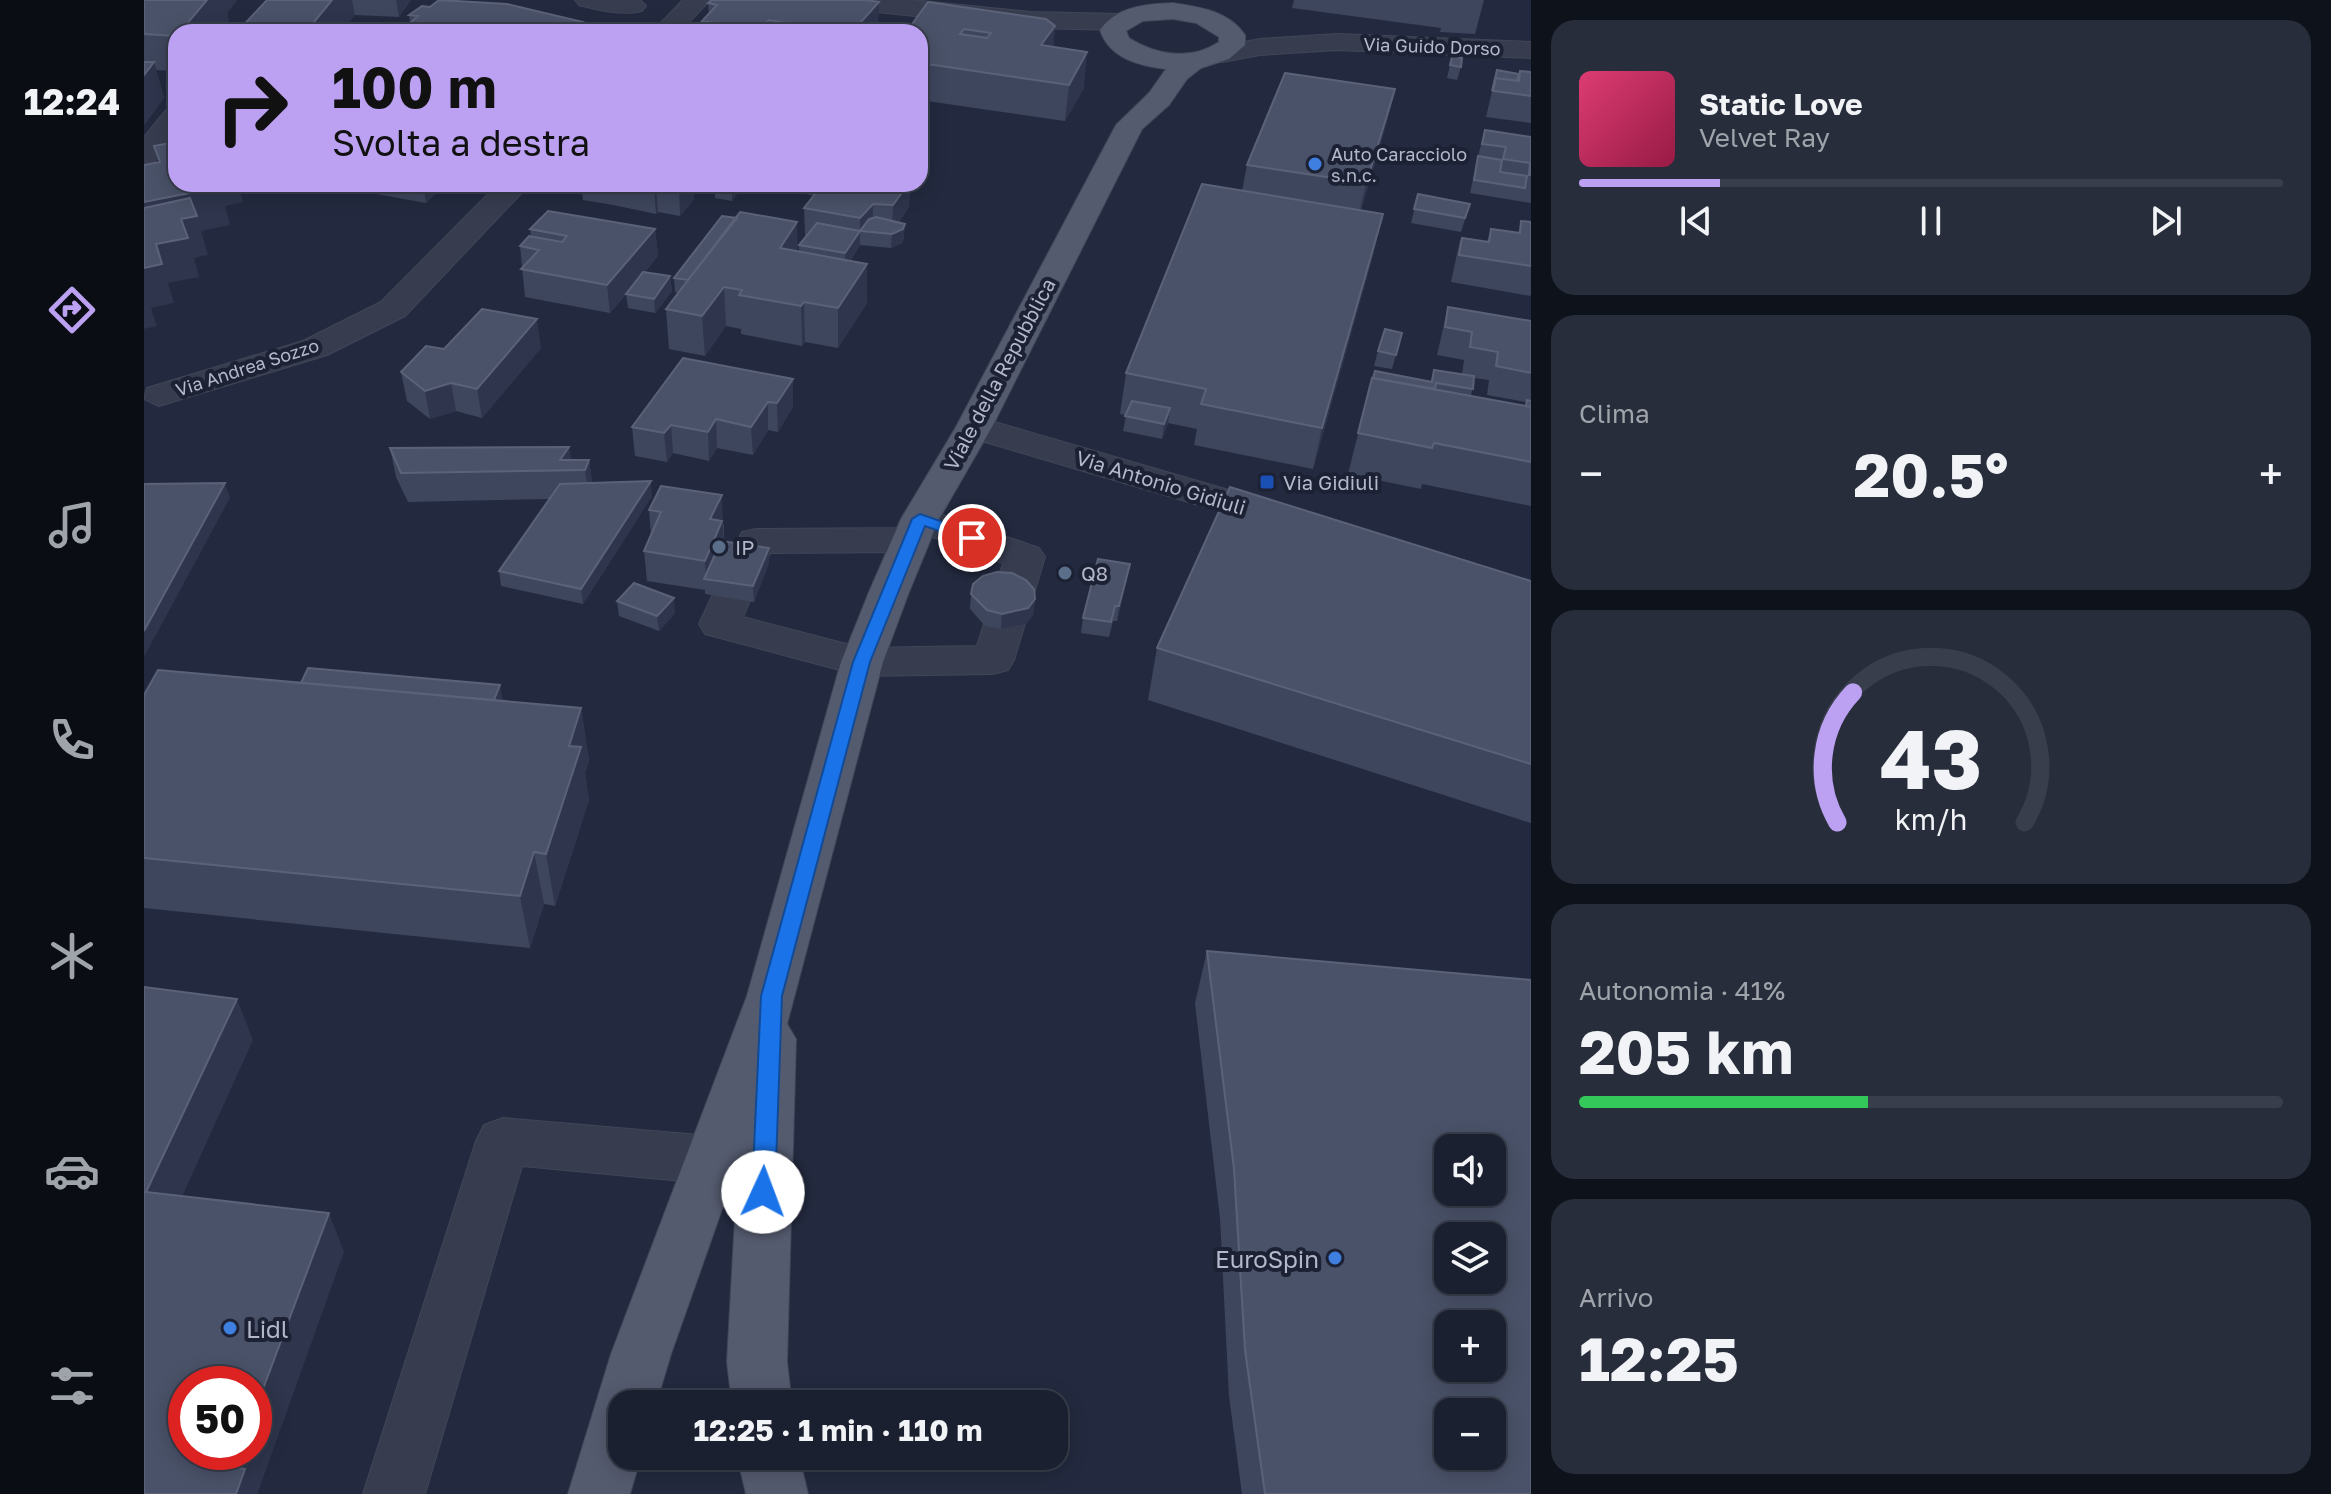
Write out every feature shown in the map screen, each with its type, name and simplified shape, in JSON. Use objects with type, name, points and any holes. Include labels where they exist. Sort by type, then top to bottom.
[{"type":"main road","points":[[1160,6],[1184,13],[1218,15],[1232,35],[1232,45],[1222,54],[1193,61],[1146,57],[1120,37],[1160,6]]},
{"type":"main road","points":[[1120,37],[1131,72],[1129,101]]},
{"type":"main road","name":"Viale della Repubblica","points":[[630,1390],[641,1354],[738,1163],[772,996],[862,662],[916,530],[974,427],[1129,101],[1159,99],[1177,73],[1193,61]]},
{"type":"main road","name":"Viale della Repubblica","points":[[738,1163],[760,1390]]},
{"type":"main road","points":[[599,1494],[608,1465]]},
{"type":"main road","points":[[771,1470],[777,1494]]},
{"type":"street","points":[[588,0],[633,6]]},
{"type":"street","points":[[673,24],[697,0]]},
{"type":"street","points":[[838,0],[1031,20],[1120,37]]},
{"type":"street","name":"Via Guido Dorso","points":[[1218,15],[1333,42]]},
{"type":"street","name":"Via Guido Dorso","points":[[1222,54],[1262,45],[1333,42],[1531,50]]},
{"type":"street","points":[[144,156],[168,126]]},
{"type":"street","name":"Via Andrea Sozzo","points":[[159,395],[315,348],[393,309],[507,192]]},
{"type":"street","name":"Via Antonio Gidiuli","points":[[974,427],[1319,529]]},
{"type":"street","points":[[916,530],[1025,557],[993,660],[862,662],[719,624],[756,541],[916,530]]},
{"type":"street","points":[[394,1494],[503,1141],[738,1163]]},
{"type":"building","points":[[144,0],[207,0],[187,24],[168,24],[168,36],[144,34]]},
{"type":"building","points":[[267,0],[332,0],[312,24],[244,24]]},
{"type":"building","points":[[439,0],[507,4],[583,22],[410,23],[418,16],[409,15],[422,6],[430,7]]},
{"type":"building","points":[[712,0],[879,2],[859,24],[792,24],[769,20],[765,24],[721,24],[702,21],[717,5],[708,3]]},
{"type":"building","points":[[928,2],[1046,19],[1055,26],[1041,45],[1087,52],[1069,85],[928,64],[928,24],[912,24]],"holes":[[[964,29],[991,33],[987,38],[960,34]]]},
{"type":"building","points":[[1452,57],[1462,58],[1461,67],[1450,65]]},
{"type":"building","points":[[144,62],[154,62],[144,75]]},
{"type":"building","points":[[1497,70],[1519,74],[1517,81],[1496,78],[1492,91]]},
{"type":"building","points":[[1520,71],[1531,72],[1531,96],[1493,91],[1496,78],[1519,81]]},
{"type":"building","points":[[1285,73],[1395,89],[1366,184],[1247,165]]},
{"type":"building","points":[[1485,130],[1531,137],[1531,175],[1530,163],[1503,159],[1506,147],[1482,144]]},
{"type":"building","points":[[168,143],[168,192],[195,192],[144,202],[144,165],[160,162],[154,146]]},
{"type":"building","points":[[1478,156],[1502,160],[1500,172],[1527,176],[1525,188],[1474,180]]},
{"type":"building","points":[[1202,184],[1383,214],[1322,428],[1201,404],[1206,389],[1126,373]]},
{"type":"building","points":[[817,192],[902,192],[893,205],[873,204],[860,218],[804,208]]},
{"type":"building","points":[[1418,194],[1470,204],[1465,218],[1414,209]]},
{"type":"building","points":[[190,198],[197,216],[181,219],[188,238],[156,244],[162,264],[144,268],[144,208]]},
{"type":"building","points":[[548,211],[655,229],[607,285],[521,269],[539,250],[520,246],[529,236],[562,242],[567,236],[530,229]]},
{"type":"building","points":[[740,212],[797,222],[780,248],[867,264],[838,308],[804,302],[801,306],[739,295],[742,290],[724,287],[702,316],[666,309]]},
{"type":"building","points":[[722,216],[737,218],[688,280],[674,278]]},
{"type":"building","points":[[876,217],[905,224],[903,229],[892,234],[860,231],[869,219]]},
{"type":"building","points":[[1521,221],[1531,222],[1531,266],[1459,255],[1462,238],[1489,242],[1491,229],[1520,233]]},
{"type":"building","points":[[817,223],[860,231],[845,253],[799,245]]},
{"type":"building","points":[[643,272],[670,276],[654,299],[626,294]]},
{"type":"building","points":[[1448,307],[1531,321],[1531,373],[1496,366],[1498,352],[1470,347],[1472,332],[1445,327]]},
{"type":"building","points":[[482,309],[537,319],[477,389],[451,383],[425,391],[401,372],[426,346],[444,349]]},
{"type":"building","points":[[1385,329],[1402,333],[1396,355],[1378,351]]},
{"type":"building","points":[[683,358],[793,379],[777,403],[768,402],[751,427],[716,419],[708,432],[671,425],[664,433],[632,427]]},
{"type":"building","points":[[1434,370],[1474,376],[1473,389],[1436,383],[1435,389],[1373,378],[1375,371],[1432,382]]},
{"type":"building","points":[[1372,378],[1531,407],[1531,462],[1434,443],[1432,448],[1358,433]]},
{"type":"building","points":[[1132,401],[1170,408],[1164,424],[1125,416]]},
{"type":"building","points":[[569,447],[560,460],[589,460],[585,470],[401,473],[390,448]]},
{"type":"building","points":[[651,481],[581,589],[499,571],[560,484]]},
{"type":"building","points":[[225,483],[144,631],[144,484]]},
{"type":"building","points":[[661,486],[722,495],[710,519],[722,521],[705,561],[644,551],[661,512],[649,510]]},
{"type":"building","points":[[1230,487],[1531,581],[1531,764],[1157,648]]},
{"type":"building","points":[[721,541],[769,548],[753,586],[704,579]]},
{"type":"building","points":[[1098,559],[1130,564],[1119,606],[1115,606],[1111,622],[1083,618]]},
{"type":"building","points":[[997,572],[1012,573],[1026,580],[1034,589],[1035,599],[1028,608],[1002,614],[987,610],[971,594],[973,584],[983,576]]},
{"type":"building","points":[[634,583],[674,598],[657,616],[617,601]]},
{"type":"building","points":[[308,668],[500,685],[494,700],[301,683]]},
{"type":"building","points":[[158,670],[581,708],[569,746],[581,747],[546,854],[534,852],[520,896],[144,858],[144,695]]},
{"type":"building","name":"EuroSpin","points":[[1207,951],[1531,980],[1531,1494],[1265,1494],[1245,1350],[1234,1169]]},
{"type":"building","points":[[144,987],[237,999],[146,1192],[329,1213],[272,1366],[168,1366],[168,1470],[245,1470],[236,1494],[144,1494]]},
{"type":"place","name":"Auto Caracciolo s.n.c.","points":[[1315,164]]},
{"type":"place","name":"Via Gidiuli","points":[[1267,482]]},
{"type":"place","name":"IP","points":[[719,547]]},
{"type":"place","name":"Q8","points":[[1065,573]]},
{"type":"place","name":"EuroSpin","points":[[1335,1258]]},
{"type":"place","name":"Lidl","points":[[230,1328]]},
{"type":"route","points":[[763,1192],[772,996],[862,662],[920,519],[972,538]]}]
